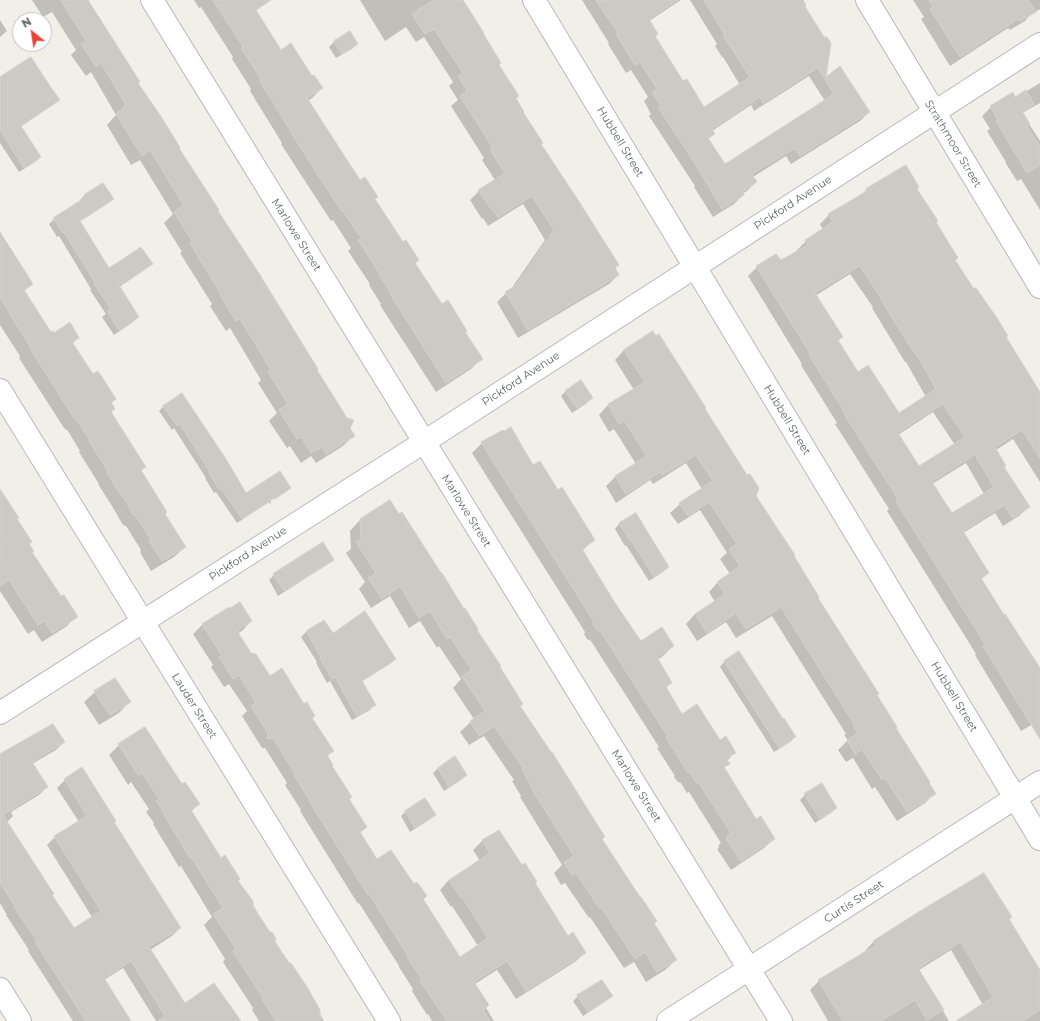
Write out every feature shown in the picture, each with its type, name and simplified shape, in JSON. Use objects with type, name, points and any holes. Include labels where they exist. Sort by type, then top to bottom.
[{"type":"street","name":"Marlowe Street","points":[[152,0],[781,1021]]},
{"type":"street","name":"Hubbell Street","points":[[534,0],[1040,839]]},
{"type":"street","name":"Strathmoor Street","points":[[867,0],[1040,287]]},
{"type":"street","name":"Pickford Avenue","points":[[0,713],[424,442],[1040,44]]},
{"type":"street","name":"Lauder Street","points":[[0,390],[389,1021]]},
{"type":"street","name":"Curtis Street","points":[[668,1021],[1040,782]]},
{"type":"street","points":[[0,988],[20,1021]]},
{"type":"building","points":[[61,0],[88,0],[140,82],[138,83],[160,115],[180,147],[179,148],[219,210],[218,211],[260,275],[347,418],[354,420],[350,428],[355,436],[326,454],[322,447],[311,453],[301,437],[297,439],[279,410],[288,404],[268,372],[271,370],[240,319],[236,321],[220,295],[221,294],[190,243],[192,241],[174,212],[183,206],[183,204],[150,150],[142,156],[116,114],[126,105],[101,63],[96,66],[81,44],[86,41]]},
{"type":"building","points":[[213,0],[271,0],[256,10],[281,50],[291,43],[312,76],[314,75],[323,88],[307,98],[360,180],[365,177],[378,197],[375,199],[403,242],[406,240],[419,260],[415,263],[442,304],[448,300],[467,331],[465,332],[483,359],[446,383],[358,240],[361,238],[343,211],[342,212],[291,133],[259,80],[261,79],[241,48],[243,47]]},
{"type":"building","points":[[434,0],[463,0],[501,63],[499,65],[519,96],[516,98],[523,112],[543,143],[541,144],[619,265],[615,268],[619,275],[528,330],[505,292],[516,285],[554,230],[532,196],[498,217],[478,190],[505,173],[490,150],[493,148],[460,96],[467,91],[458,76],[463,73],[434,29],[425,34],[412,14]]},
{"type":"building","points":[[596,0],[678,0],[649,19],[658,34],[655,36],[683,81],[687,79],[704,107],[750,77],[723,36],[725,35],[704,0],[801,0],[824,37],[827,37],[831,43],[826,77],[840,66],[870,112],[800,156],[795,148],[752,174],[757,182],[742,192],[744,195],[722,209],[703,176],[658,107],[660,105],[652,92],[657,89],[640,62],[635,65],[616,34],[618,33]],"holes":[[[818,68],[834,94],[725,164],[708,138],[715,134],[712,129],[760,97],[763,103]]]},
{"type":"building","points":[[929,0],[1028,0],[1036,12],[1020,21],[1018,19],[960,57],[930,9],[933,7]]},
{"type":"building","points":[[350,31],[358,44],[342,54],[334,41]]},
{"type":"building","points":[[31,57],[60,100],[21,126],[41,157],[24,168],[0,130],[0,77]]},
{"type":"building","points":[[1026,90],[1034,104],[1022,111],[1030,124],[1027,126],[1040,146],[1040,165],[1027,173],[996,121],[998,120],[990,106],[1013,92],[1015,97]]},
{"type":"building","points":[[906,165],[919,187],[917,189],[938,221],[936,222],[958,258],[955,260],[974,289],[976,288],[997,318],[1008,336],[1006,337],[1040,392],[1040,458],[1022,430],[995,447],[1006,466],[1004,467],[1030,507],[1013,518],[1004,505],[963,531],[989,573],[981,578],[1040,668],[1040,739],[983,646],[985,644],[896,501],[898,499],[844,414],[845,413],[809,355],[811,355],[756,266],[776,254],[781,260],[808,245],[805,240],[833,222],[828,214],[867,191],[866,189]],"holes":[[[860,266],[915,354],[916,353],[936,389],[899,413],[868,365],[858,372],[838,340],[843,337],[815,293]],[[943,404],[965,437],[919,466],[898,433]],[[975,455],[994,487],[952,513],[932,482]]]},
{"type":"building","points":[[103,183],[114,199],[80,221],[109,268],[141,247],[153,264],[119,285],[139,317],[119,330],[107,311],[111,309],[94,284],[96,284],[64,232],[63,233],[53,218],[86,197],[84,195]]},
{"type":"building","points":[[0,232],[33,284],[24,290],[51,332],[53,331],[54,333],[70,322],[79,338],[72,342],[93,374],[98,371],[116,399],[111,402],[115,409],[111,412],[146,467],[141,470],[167,512],[165,514],[186,547],[162,561],[149,541],[151,540],[136,516],[133,515],[123,496],[122,497],[107,473],[109,473],[78,421],[74,418],[29,347],[30,346],[0,297]]},
{"type":"building","points":[[653,331],[656,336],[659,334],[747,475],[750,474],[759,488],[756,496],[795,555],[794,556],[819,597],[818,598],[879,694],[877,695],[897,727],[896,728],[930,782],[929,783],[936,794],[907,812],[885,778],[882,780],[862,749],[855,754],[847,740],[858,733],[853,725],[854,724],[781,607],[746,629],[736,613],[707,633],[695,614],[725,594],[717,582],[740,566],[729,549],[737,544],[709,502],[688,516],[679,503],[713,481],[696,455],[662,475],[660,472],[626,494],[615,476],[647,456],[624,421],[619,424],[608,404],[645,382],[624,350]]},
{"type":"building","points":[[581,380],[593,398],[577,408],[565,391]]},
{"type":"building","points":[[182,393],[226,459],[246,493],[280,471],[291,488],[275,499],[274,497],[242,519],[221,488],[219,489],[180,424],[177,426],[163,406]]},
{"type":"building","points":[[511,427],[533,465],[540,461],[558,490],[562,487],[595,540],[582,549],[615,603],[641,641],[662,627],[674,646],[657,657],[672,683],[666,687],[682,714],[697,704],[720,740],[726,736],[736,753],[726,758],[730,764],[724,767],[756,819],[761,816],[775,839],[741,861],[726,839],[731,833],[699,783],[697,784],[684,767],[666,738],[668,737],[601,632],[597,630],[593,624],[594,622],[481,442]]},
{"type":"building","points":[[0,489],[19,518],[17,519],[32,542],[29,544],[34,551],[32,552],[61,596],[64,595],[78,617],[52,633],[44,621],[38,625],[9,580],[0,586]]},
{"type":"building","points":[[390,500],[399,514],[402,512],[464,609],[465,608],[523,704],[520,706],[552,752],[605,837],[602,839],[657,921],[654,923],[677,960],[657,972],[645,952],[635,959],[601,907],[599,908],[576,873],[572,876],[564,862],[574,856],[530,786],[531,785],[522,770],[524,769],[494,726],[479,736],[470,721],[485,711],[462,676],[472,670],[450,637],[447,639],[430,611],[419,618],[400,586],[382,599],[368,578],[376,573],[356,542],[361,539],[360,519]]},
{"type":"building","points":[[636,513],[669,567],[654,577],[619,523]]},
{"type":"building","points":[[323,542],[334,560],[284,591],[273,574]]},
{"type":"building","points":[[240,602],[252,621],[237,631],[251,653],[256,654],[270,676],[282,668],[304,704],[307,702],[315,716],[312,718],[334,751],[327,755],[333,765],[332,766],[352,797],[349,799],[367,827],[360,832],[377,859],[391,850],[414,884],[417,882],[427,896],[423,899],[460,957],[488,938],[462,897],[461,898],[449,880],[490,853],[482,840],[499,830],[522,865],[525,863],[537,882],[535,883],[568,936],[573,932],[586,953],[526,991],[507,961],[474,982],[489,1005],[483,1010],[490,1021],[447,1021],[420,981],[422,980],[407,957],[408,956],[309,801],[274,739],[267,738],[268,733],[251,706],[256,703],[239,675],[233,679],[219,657],[222,656],[202,624]]},
{"type":"building","points":[[365,611],[396,659],[362,681],[376,705],[357,716],[335,677],[332,679],[306,631],[324,620],[333,633]]},
{"type":"building","points":[[739,651],[796,737],[779,748],[724,661]]},
{"type":"building","points":[[115,678],[131,702],[110,715],[94,691]]},
{"type":"building","points":[[53,724],[65,742],[32,762],[48,787],[3,815],[54,894],[52,895],[74,928],[101,911],[54,836],[87,816],[64,779],[82,767],[116,821],[114,822],[181,928],[149,947],[185,1003],[214,983],[241,1021],[158,1021],[165,1016],[131,961],[104,978],[131,1021],[86,1021],[35,942],[37,941],[0,883],[0,754]]},
{"type":"building","points":[[145,727],[182,784],[185,782],[200,804],[191,810],[221,858],[225,855],[240,879],[238,881],[253,901],[253,905],[258,914],[270,932],[272,932],[276,939],[275,942],[307,987],[320,1010],[320,1021],[276,1021],[233,951],[236,949],[213,914],[223,908],[191,857],[190,858],[163,813],[164,812],[156,801],[159,799],[142,773],[138,775],[118,744]]},
{"type":"building","points":[[455,756],[467,775],[449,787],[438,768]]},
{"type":"building","points":[[822,783],[837,808],[820,819],[804,794]]},
{"type":"building","points":[[425,798],[436,815],[415,828],[405,811]]},
{"type":"building","points":[[984,873],[1012,917],[1009,919],[1040,970],[1040,1010],[1022,1021],[956,1021],[993,997],[961,942],[918,968],[944,1010],[927,1020],[915,1000],[881,1021],[843,1021],[818,980],[876,945],[873,941]]},
{"type":"building","points":[[602,980],[613,996],[588,1012],[577,995]]}]
